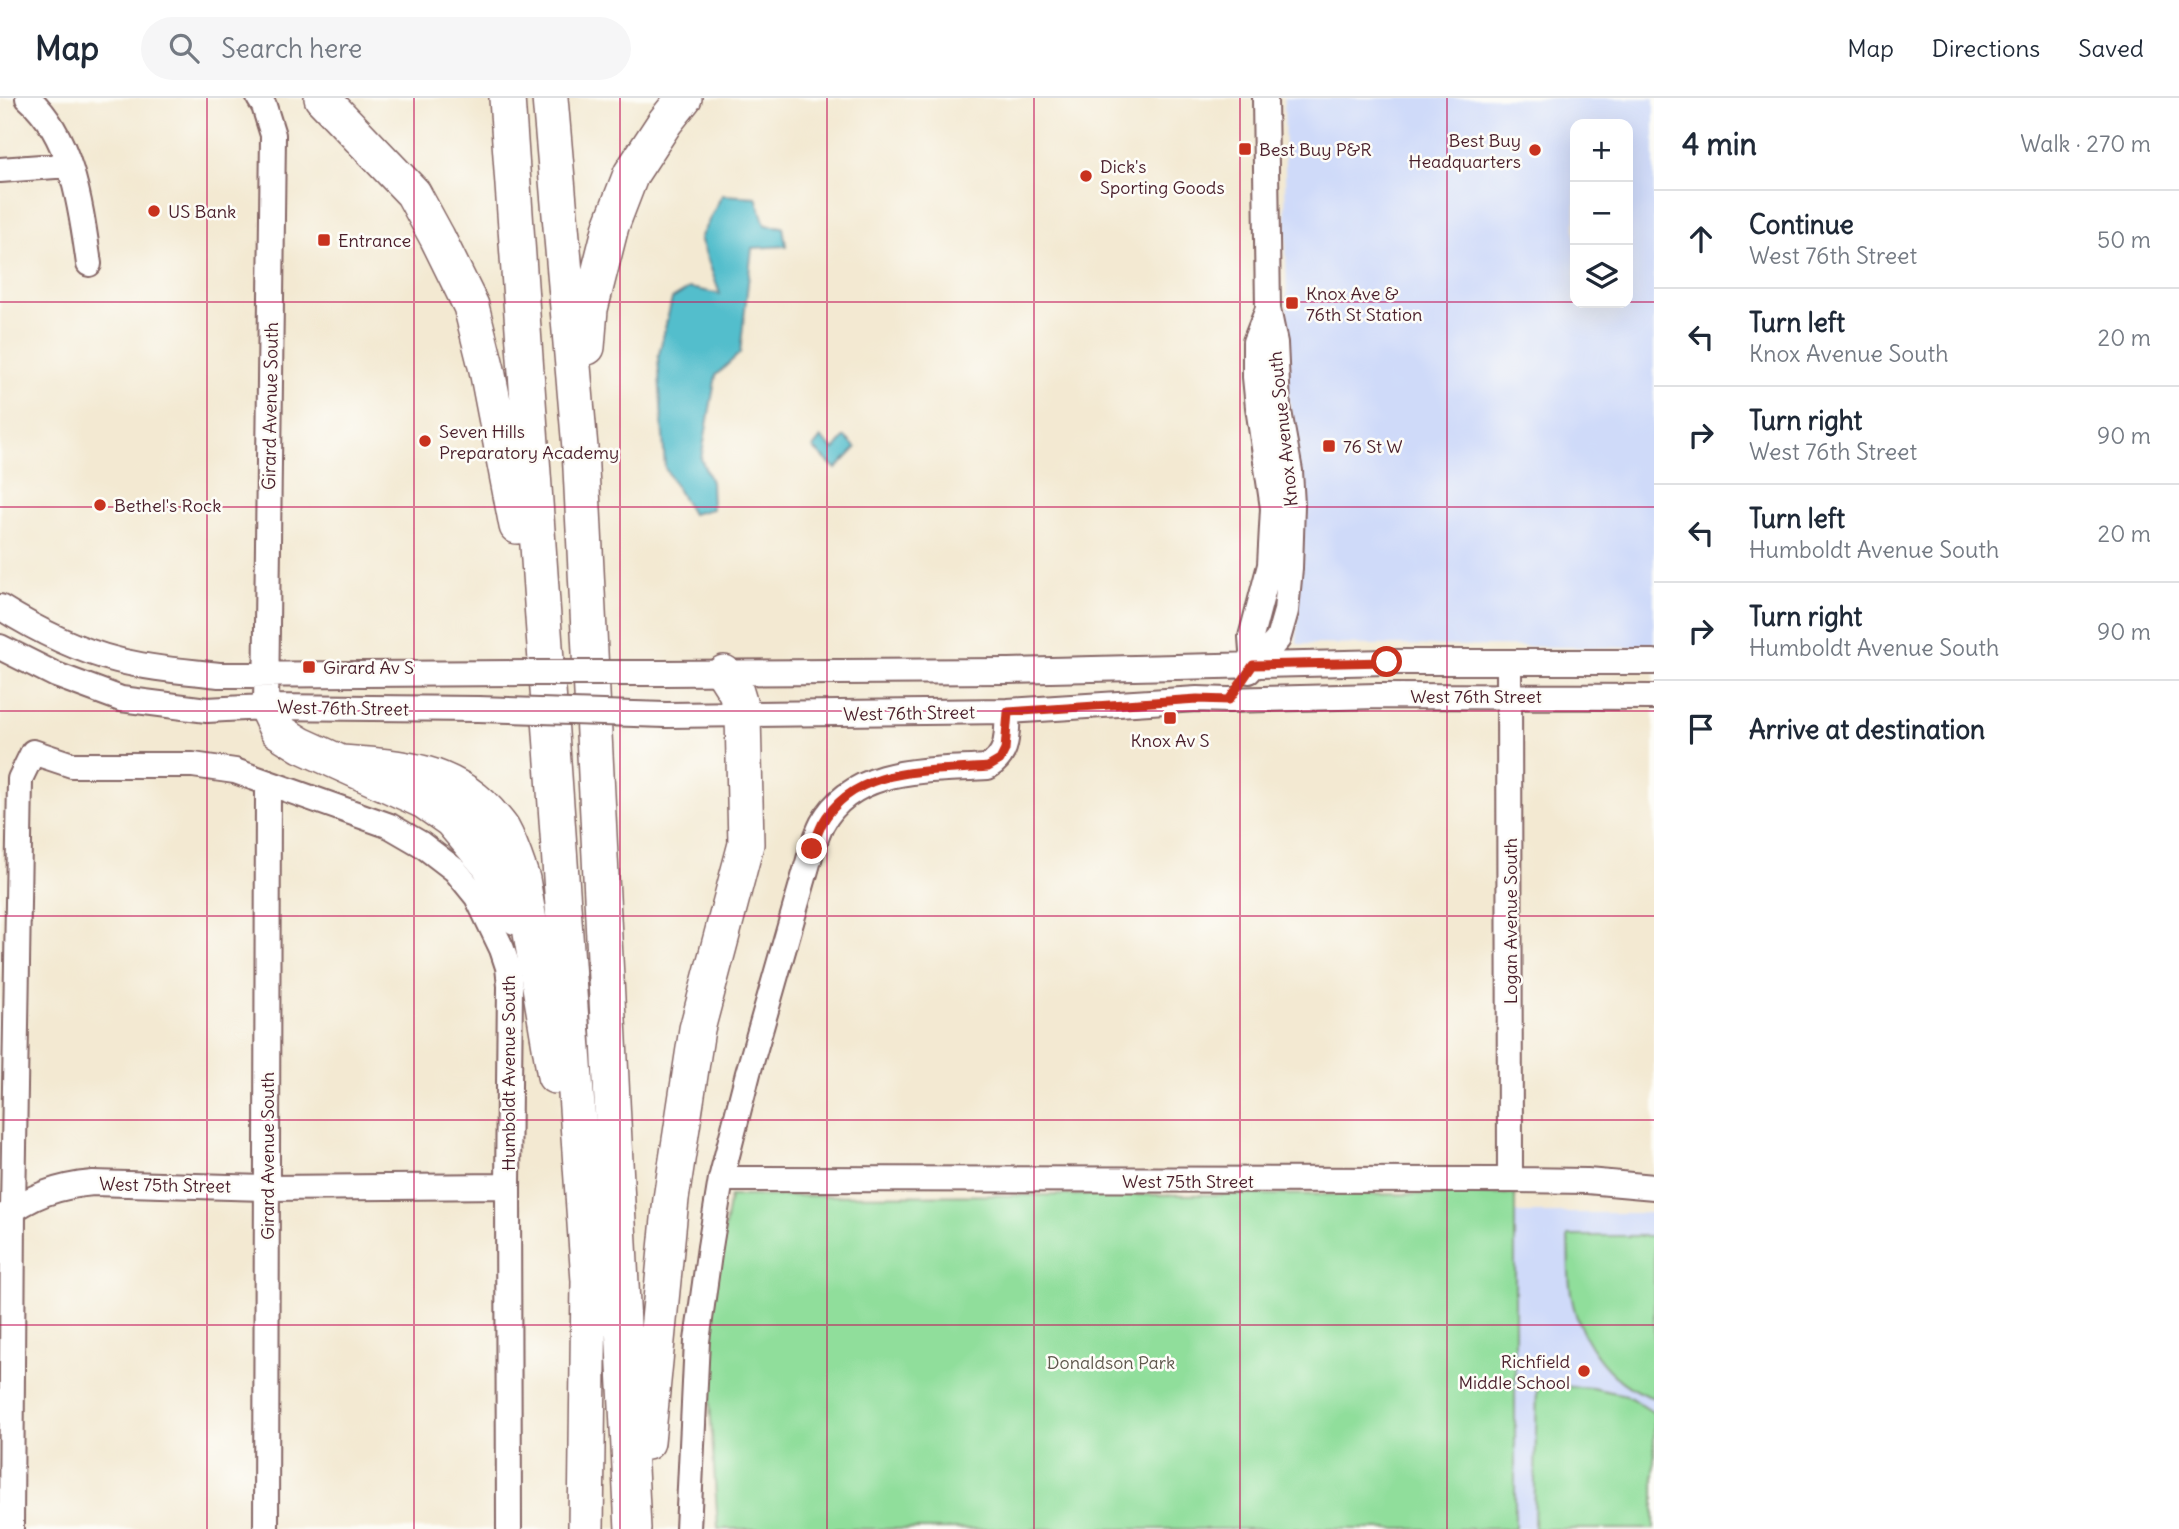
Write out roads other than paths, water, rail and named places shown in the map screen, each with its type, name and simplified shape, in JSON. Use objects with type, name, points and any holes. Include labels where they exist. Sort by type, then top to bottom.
[{"type":"highway","points":[[322,98],[412,194],[471,306],[487,370],[546,675]]},
{"type":"highway","points":[[507,98],[589,1281],[586,1529]]},
{"type":"highway","points":[[550,98],[580,449],[636,1529]]},
{"type":"highway","points":[[580,449],[590,309],[611,226],[631,174],[684,98]]},
{"type":"highway","points":[[636,1529],[671,1199],[695,1042],[746,844],[743,715],[737,692],[724,673]]},
{"type":"highway","points":[[266,691],[277,730],[301,745],[342,763],[399,768],[430,775],[460,789],[479,803],[500,826],[513,850],[522,880],[589,1281]]},
{"type":"street","points":[[28,98],[54,129],[69,165],[81,204],[89,264]]},
{"type":"street","name":"Knox Avenue South","points":[[1229,700],[1253,665],[1278,639],[1286,611],[1293,505],[1290,471],[1278,406],[1275,343],[1268,309],[1265,98]]},
{"type":"street","name":"Girard Avenue South","points":[[261,102],[273,135],[266,691]]},
{"type":"street","points":[[0,170],[69,165]]},
{"type":"street","name":"West 76th Street","points":[[0,607],[68,642],[116,660],[219,675],[266,691],[478,709],[743,715],[1008,712],[1197,699],[1377,696],[1654,697]]},
{"type":"street","name":"West 76th Street","points":[[0,647],[56,675],[121,699],[207,710],[266,691],[475,674],[1009,671],[1253,665],[1654,662]]},
{"type":"street","name":"Logan Avenue South","points":[[1509,662],[1510,1180]]},
{"type":"street","points":[[688,1529],[697,1341],[721,1179],[812,849],[822,824],[834,807],[852,791],[876,779],[988,767],[1000,760],[1005,750],[1008,712]]},
{"type":"street","name":"Humboldt Avenue South","points":[[6,1215],[20,779],[33,752],[72,765],[205,766],[234,771],[390,826],[421,844],[455,870],[477,897],[508,967],[509,1529]]},
{"type":"street","name":"Girard Avenue South","points":[[266,1529],[268,783]]},
{"type":"street","name":"West 75th Street","points":[[721,1179],[1510,1180],[1587,1181],[1654,1187]]},
{"type":"street","name":"West 75th Street","points":[[6,1215],[19,1204],[43,1193],[80,1184],[267,1188],[508,1186]]},
{"type":"street","points":[[6,1215],[11,1529]]},
{"type":"water","points":[[722,195],[756,197],[765,225],[783,227],[786,246],[752,248],[740,353],[716,375],[701,459],[711,482],[712,509],[692,514],[665,468],[658,358],[672,299],[690,288],[720,294],[700,238]]},
{"type":"water","points":[[845,437],[856,448],[836,469],[813,448],[821,438],[834,450]]},
{"type":"place","name":"Best Buy P&R","points":[[1245,149]]},
{"type":"place","name":"Best Buy Headquarters","points":[[1535,150]]},
{"type":"place","name":"Dick's Sporting Goods","points":[[1086,176]]},
{"type":"place","name":"US Bank","points":[[154,211]]},
{"type":"place","name":"Entrance","points":[[324,240]]},
{"type":"place","name":"Knox Ave & 76th St Station","points":[[1292,303]]},
{"type":"place","name":"Seven Hills Preparatory Academy","points":[[425,441]]},
{"type":"place","name":"76 St W","points":[[1329,446]]},
{"type":"place","name":"Bethel's Rock","points":[[100,505]]},
{"type":"place","name":"Girard Av S","points":[[309,667]]},
{"type":"place","name":"Knox Av S","points":[[1170,718]]},
{"type":"place","name":"Richfield Middle School","points":[[1584,1371]]},
{"type":"park label","name":"Donaldson Park","points":[[1111,1362]]}]
